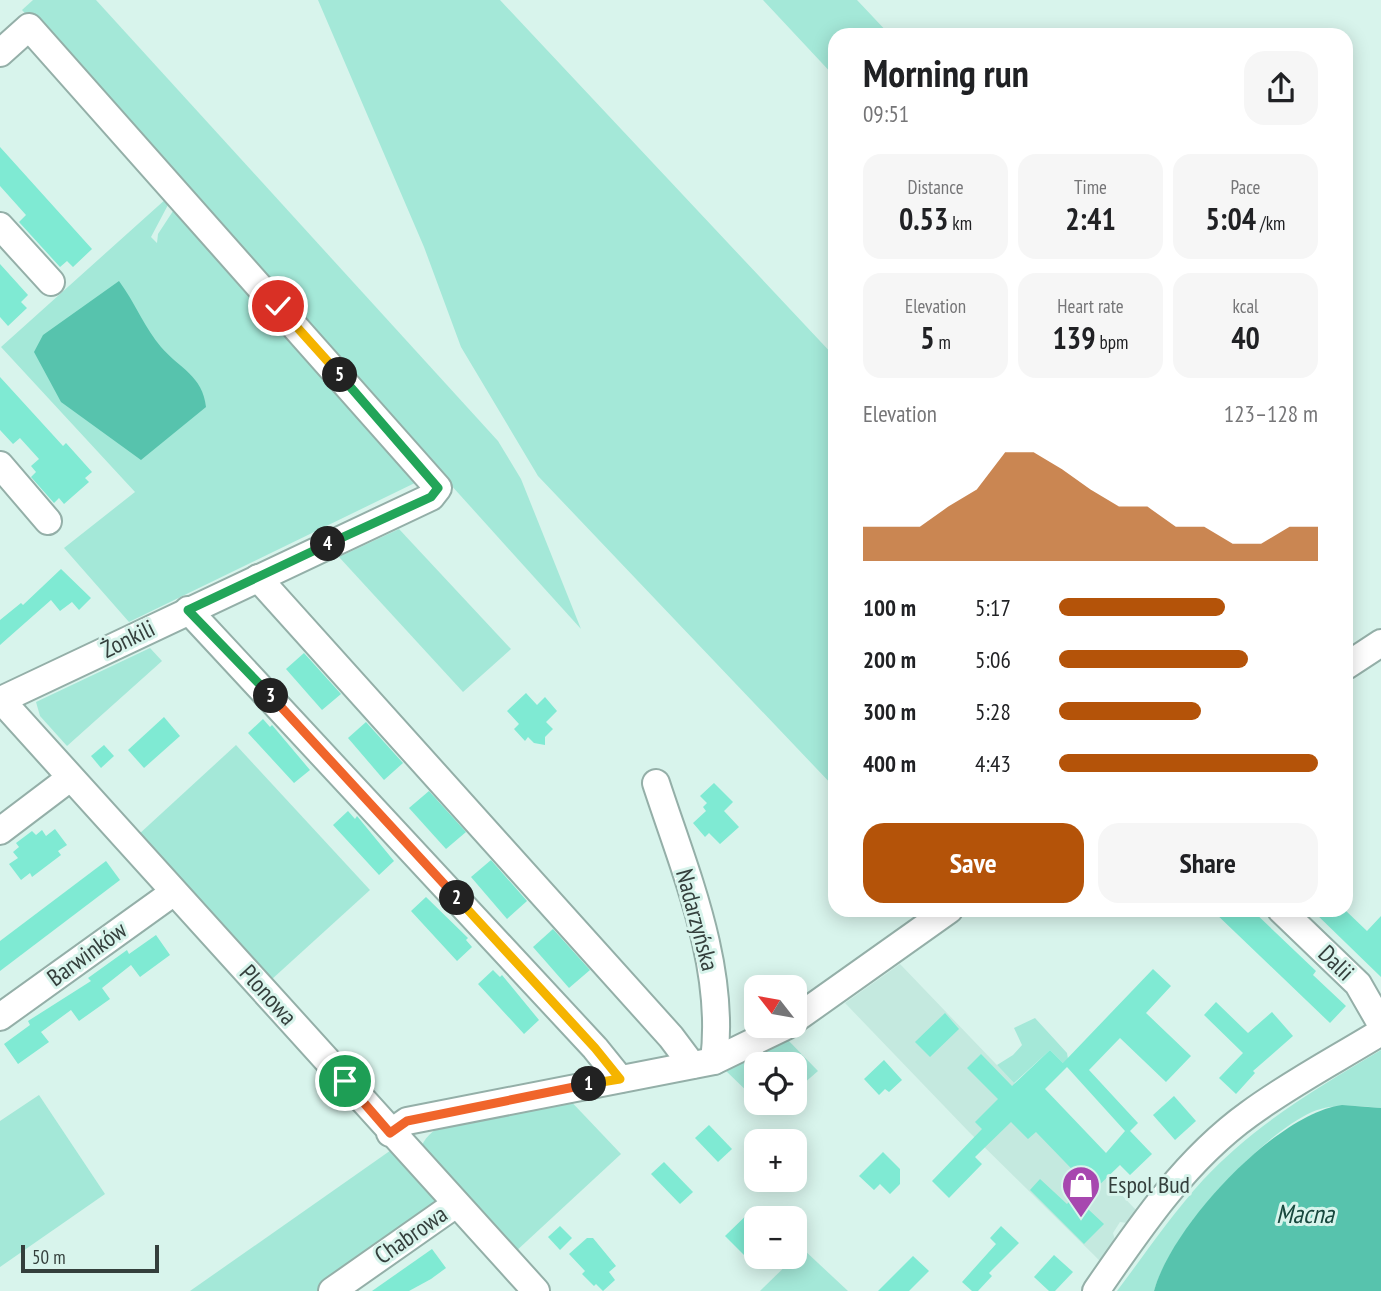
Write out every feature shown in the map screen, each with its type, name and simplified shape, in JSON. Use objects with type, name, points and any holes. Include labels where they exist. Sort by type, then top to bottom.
[{"type":"street","name":"Żonkili","points":[[0,53],[29,27],[437,484],[437,492],[431,497],[1,700]]},
{"type":"street","points":[[0,226],[51,282]]},
{"type":"street","points":[[0,465],[48,521]]},
{"type":"street","points":[[258,578],[671,1037],[703,1063]]},
{"type":"street","points":[[188,610],[586,1038],[620,1079]]},
{"type":"street","points":[[1353,661],[1381,643]]},
{"type":"street","name":"Plonowa","points":[[1,700],[390,1133],[536,1291]]},
{"type":"street","points":[[0,831],[70,778]]},
{"type":"street","name":"Nadarzyńska","points":[[656,783],[709,956],[718,1011],[703,1063]]},
{"type":"street","name":"Barwinków","points":[[0,1017],[174,892]]},
{"type":"street","points":[[807,1011],[939,917]]},
{"type":"street","name":"Dalii","points":[[1288,917],[1357,984],[1381,1024]]},
{"type":"street","points":[[1096,1291],[1174,1184],[1221,1137],[1286,1089],[1381,1032]]},
{"type":"street","points":[[390,1133],[407,1121],[729,1057],[764,1038]]},
{"type":"street","name":"Chabrowa","points":[[332,1291],[456,1204]]},
{"type":"shaded area","points":[[33,0],[96,0],[498,441],[521,479],[581,629],[22,10]]},
{"type":"shaded area","points":[[318,0],[500,0],[828,350],[828,781],[538,476],[461,347],[424,247]]},
{"type":"shaded area","points":[[763,0],[857,0],[883,28],[828,28],[828,70]]},
{"type":"shaded area","points":[[167,198],[169,203],[151,237],[157,243],[158,234],[175,208],[423,479],[129,622],[64,548],[135,492],[1,347]]},
{"type":"shaded area","points":[[399,529],[511,649],[463,692],[339,557]]},
{"type":"shaded area","points":[[150,648],[162,661],[67,746],[40,716],[36,702]]},
{"type":"shaded area","points":[[236,745],[370,890],[271,980],[138,835]]},
{"type":"shaded area","points":[[900,964],[1136,1210],[1127,1223],[1120,1222],[1113,1233],[1115,1240],[1100,1261],[969,1132],[845,1003]]},
{"type":"shaded area","points":[[1035,1018],[1067,1053],[1069,1065],[1067,1067],[1050,1050],[1014,1083],[997,1065],[1013,1055],[1022,1045],[1014,1028]]},
{"type":"shaded area","points":[[786,1038],[800,1052],[758,1052]]},
{"type":"shaded area","points":[[1381,1050],[1381,1108],[1329,1107],[1312,1112],[1291,1124],[1243,1164],[1197,1216],[1163,1268],[1154,1291],[1117,1291],[1180,1206],[1223,1160],[1287,1109]]},
{"type":"shaded area","points":[[744,1059],[744,1088],[724,1069]]},
{"type":"shaded area","points":[[807,1060],[818,1071],[807,1081]]},
{"type":"shaded area","points":[[564,1094],[621,1154],[514,1253],[420,1151],[429,1135],[445,1124]]},
{"type":"shaded area","points":[[39,1095],[105,1194],[0,1267],[0,1121]]},
{"type":"shaded area","points":[[394,1148],[438,1196],[436,1211],[321,1291],[190,1291]]},
{"type":"shaded area","points":[[807,1253],[848,1291],[760,1291],[783,1269],[807,1269]]},
{"type":"water","points":[[119,281],[156,340],[195,380],[204,396],[206,407],[141,460],[61,402],[34,352],[43,335]]},
{"type":"water","name":"Macna","points":[[1342,1105],[1381,1108],[1381,1291],[1154,1291],[1164,1265],[1181,1236],[1229,1177],[1287,1129],[1315,1113]]},
{"type":"building","points":[[0,147],[92,249],[73,267],[67,261],[60,267],[19,222],[26,215],[0,186]]},
{"type":"building","points":[[0,264],[28,295],[21,302],[27,308],[8,326],[0,317]]},
{"type":"building","points":[[0,377],[63,446],[66,443],[92,472],[85,478],[89,482],[64,504],[59,498],[54,503],[31,477],[36,472],[31,466],[39,459],[20,438],[13,444],[0,430]]},
{"type":"building","points":[[61,569],[91,598],[79,610],[72,602],[60,611],[51,600],[0,645],[0,620],[21,603],[23,605]]},
{"type":"building","points":[[304,653],[341,694],[322,710],[286,669]]},
{"type":"building","points":[[526,693],[537,705],[545,697],[557,711],[546,722],[553,729],[545,737],[545,745],[534,743],[528,737],[525,741],[514,729],[519,724],[507,711]]},
{"type":"building","points":[[164,717],[180,736],[144,768],[128,750]]},
{"type":"building","points":[[263,719],[270,727],[272,725],[310,770],[294,783],[248,733]]},
{"type":"building","points":[[366,722],[403,763],[384,780],[348,738]]},
{"type":"building","points":[[104,745],[114,756],[101,768],[91,756]]},
{"type":"building","points":[[714,783],[733,802],[724,811],[739,827],[720,844],[709,833],[705,837],[693,823],[706,811],[703,807],[707,803],[700,796]]},
{"type":"building","points":[[429,791],[466,832],[446,849],[409,808]]},
{"type":"building","points":[[348,811],[355,819],[357,816],[394,861],[379,875],[333,825]]},
{"type":"building","points":[[55,829],[67,845],[58,851],[61,855],[32,877],[30,873],[21,880],[9,864],[18,858],[13,852],[19,847],[16,843],[32,831],[36,835],[42,830],[46,836]]},
{"type":"building","points":[[491,860],[527,901],[507,919],[471,877]]},
{"type":"building","points":[[106,861],[120,880],[0,971],[0,941]]},
{"type":"building","points":[[426,897],[468,938],[466,940],[472,947],[457,961],[411,911]]},
{"type":"building","points":[[1381,916],[1381,977],[1319,917],[1352,917],[1367,931]]},
{"type":"building","points":[[1219,917],[1259,917],[1316,971],[1313,975],[1346,1006],[1330,1023]]},
{"type":"building","points":[[553,929],[590,970],[569,988],[533,947]]},
{"type":"building","points":[[156,935],[170,955],[140,977],[131,965],[102,988],[110,999],[79,1021],[71,1010],[41,1032],[49,1042],[18,1064],[4,1044],[30,1025],[28,1021],[91,981],[88,978],[127,950],[129,954]]},
{"type":"building","points":[[1153,969],[1171,986],[1146,1013],[1191,1056],[1166,1082],[1120,1038],[1089,1070],[1138,1123],[1130,1131],[1152,1154],[1130,1175],[1120,1165],[1093,1191],[1036,1132],[1028,1139],[1011,1122],[975,1157],[982,1164],[949,1198],[932,1181],[982,1129],[975,1122],[998,1099],[967,1068],[981,1054],[1012,1086],[1050,1050],[1063,1063]],"holes":[[[1067,1067],[1125,1131],[1106,1153],[1045,1089]]]},
{"type":"building","points":[[493,970],[500,977],[502,975],[539,1020],[524,1034],[478,984]]},
{"type":"building","points":[[1216,1002],[1248,1033],[1272,1012],[1293,1036],[1253,1071],[1255,1073],[1236,1094],[1219,1078],[1243,1053],[1204,1015]]},
{"type":"building","points":[[945,1013],[959,1029],[930,1057],[915,1042]]},
{"type":"building","points":[[884,1060],[902,1080],[889,1092],[885,1089],[879,1095],[864,1079]]},
{"type":"building","points":[[1174,1096],[1196,1121],[1175,1140],[1153,1115]]},
{"type":"building","points":[[709,1125],[732,1149],[718,1162],[695,1138]]},
{"type":"building","points":[[883,1152],[900,1169],[900,1184],[890,1194],[880,1184],[874,1190],[859,1176]]},
{"type":"building","points":[[664,1162],[693,1192],[680,1204],[651,1174]]},
{"type":"building","points":[[1040,1179],[1067,1204],[1074,1196],[1104,1224],[1084,1244],[1030,1190]]},
{"type":"building","points":[[744,1218],[744,1255],[725,1236]]},
{"type":"building","points":[[560,1226],[572,1238],[560,1250],[548,1237]]},
{"type":"building","points":[[1001,1226],[1019,1243],[989,1273],[992,1276],[978,1291],[972,1291],[962,1282],[996,1244],[990,1238]]},
{"type":"building","points":[[587,1238],[593,1238],[616,1266],[609,1272],[615,1280],[603,1291],[582,1274],[585,1271],[569,1254]]},
{"type":"building","points":[[432,1249],[446,1268],[431,1279],[409,1291],[372,1291]]},
{"type":"building","points":[[1054,1255],[1073,1272],[1055,1291],[1049,1291],[1034,1277]]},
{"type":"building","points":[[913,1256],[929,1271],[909,1291],[878,1291]]},
{"type":"place","name":"Espol Bud","points":[[1081,1219]]},
{"type":"route","points":[[278,306],[437,484],[437,492],[188,610],[595,1048],[620,1079],[407,1121],[390,1133],[345,1081]]}]
